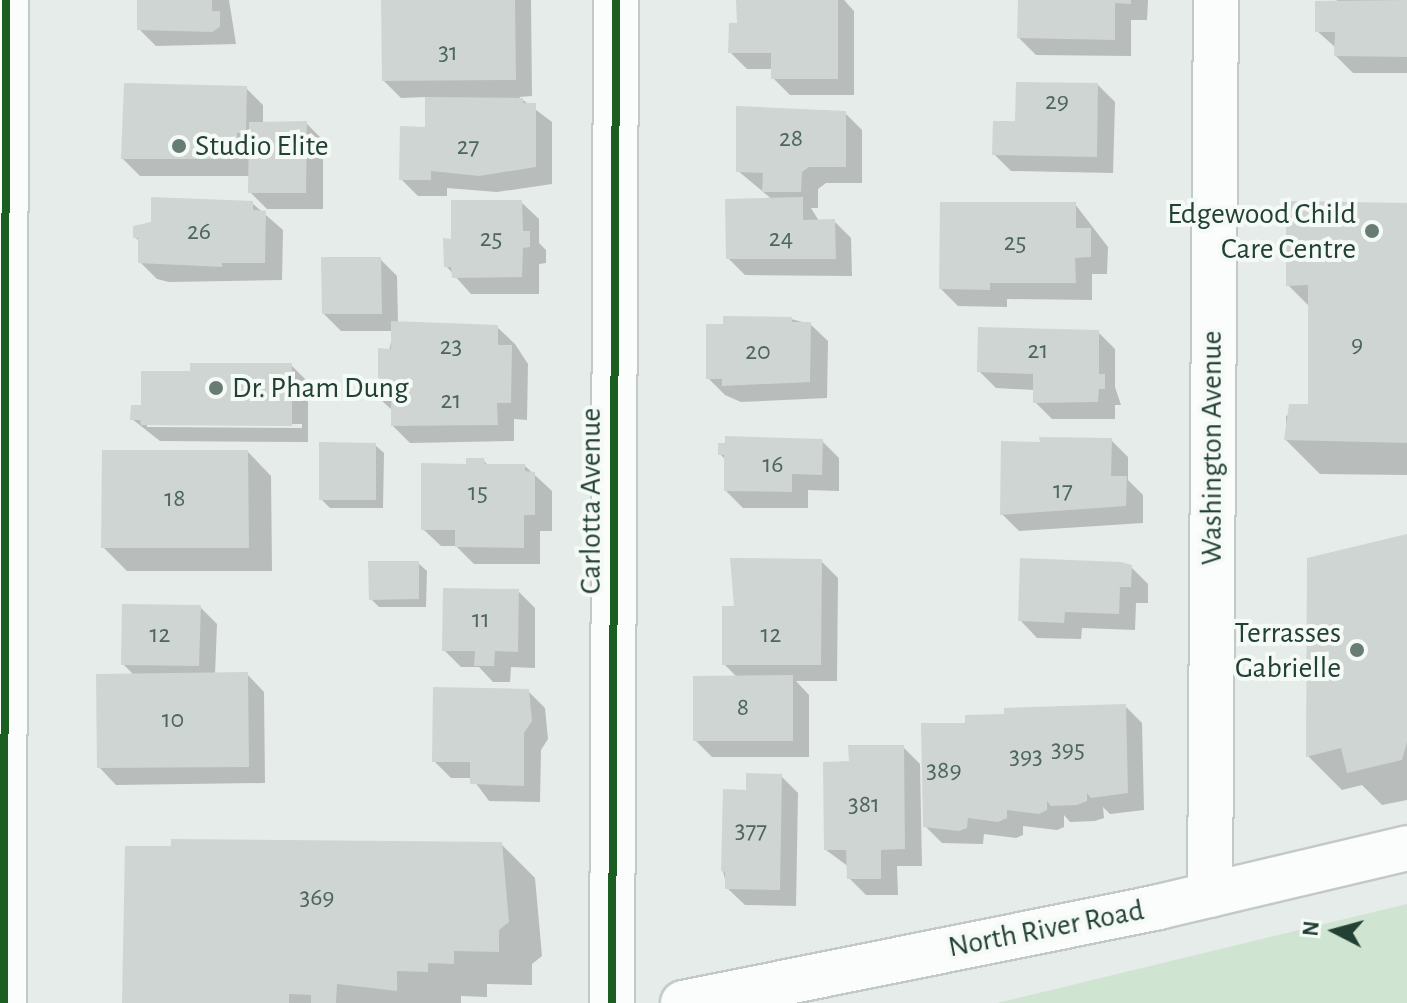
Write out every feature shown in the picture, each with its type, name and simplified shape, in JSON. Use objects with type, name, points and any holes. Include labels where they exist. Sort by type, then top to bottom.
[{"type":"street","points":[[4,1003],[6,0]]},
{"type":"street","name":"Carlotta Avenue","points":[[612,1003],[616,0]]},
{"type":"street","name":"Washington Avenue","points":[[1210,895],[1216,0]]},
{"type":"street","name":"North River Road","points":[[683,1003],[1210,895],[1407,848]]},
{"type":"green space","points":[[1407,904],[1407,1003],[997,1003]]},
{"type":"building","points":[[137,0],[212,0],[212,11],[220,11],[220,27],[212,32],[137,30]]},
{"type":"building","points":[[381,0],[515,0],[516,80],[382,81]]},
{"type":"building","points":[[736,0],[838,0],[838,79],[771,79],[771,53],[728,53],[729,23],[737,23]]},
{"type":"building","points":[[1018,0],[1131,0],[1131,4],[1115,3],[1115,40],[1017,38]]},
{"type":"building","points":[[1407,0],[1407,57],[1334,56],[1335,32],[1315,32],[1315,1]]},
{"type":"building","points":[[1016,82],[1098,83],[1097,157],[992,155],[993,121],[1015,121]]},
{"type":"building","points":[[124,83],[247,86],[246,133],[237,133],[237,159],[121,159]]},
{"type":"building","points":[[425,97],[523,98],[523,103],[536,103],[536,167],[479,176],[431,171],[431,180],[399,180],[400,126],[425,127]]},
{"type":"building","points":[[736,106],[846,111],[846,167],[809,167],[802,172],[801,192],[762,192],[763,173],[736,172]]},
{"type":"building","points":[[307,121],[306,193],[248,193],[249,122]]},
{"type":"building","points":[[151,197],[253,201],[253,210],[266,211],[265,263],[222,263],[222,267],[138,263],[138,238],[133,238],[133,226],[151,222]]},
{"type":"building","points":[[803,197],[803,220],[835,219],[836,259],[726,259],[725,199]]},
{"type":"building","points":[[451,200],[522,200],[523,231],[530,231],[530,247],[523,248],[522,277],[452,278],[451,267],[444,267],[443,238],[451,239]]},
{"type":"building","points":[[1286,201],[1407,203],[1407,443],[1284,440],[1289,404],[1308,404],[1308,285],[1286,286]]},
{"type":"building","points":[[940,202],[1076,202],[1076,228],[1091,228],[1091,257],[1075,258],[1076,283],[990,283],[990,290],[939,289]]},
{"type":"building","points":[[321,257],[381,257],[382,314],[322,314]]},
{"type":"building","points":[[723,316],[792,317],[792,322],[811,322],[810,382],[722,386],[722,379],[706,379],[706,324],[723,324]]},
{"type":"building","points":[[391,321],[498,325],[498,345],[512,345],[511,403],[497,403],[498,425],[391,426],[391,400],[378,400],[378,348],[391,349]]},
{"type":"building","points":[[978,327],[1099,330],[1099,374],[1105,374],[1105,389],[1099,389],[1098,402],[1033,403],[1033,374],[977,372]]},
{"type":"building","name":"Dr. Pham Dung","points":[[190,363],[292,363],[292,426],[141,425],[140,420],[130,420],[131,405],[141,405],[141,371],[190,371]]},
{"type":"building","points":[[725,436],[823,439],[822,475],[792,474],[792,492],[724,491],[724,455],[718,455],[718,443],[725,443]]},
{"type":"building","points":[[1039,437],[1112,438],[1111,476],[1127,476],[1126,506],[1000,515],[1001,441],[1040,442]]},
{"type":"building","points":[[319,442],[376,443],[376,500],[319,500]]},
{"type":"building","points":[[102,450],[248,450],[249,548],[101,548]]},
{"type":"building","points":[[466,458],[484,458],[485,464],[525,464],[525,471],[535,472],[535,515],[524,515],[524,548],[455,547],[455,530],[421,530],[421,463],[466,464]]},
{"type":"building","name":"Terrasses Gabrielle","points":[[1407,534],[1407,742],[1402,760],[1347,773],[1341,748],[1306,757],[1307,558]]},
{"type":"building","points":[[730,558],[822,559],[821,665],[722,665],[722,606],[734,606]]},
{"type":"building","points":[[1020,558],[1121,562],[1132,565],[1131,587],[1120,587],[1119,614],[1065,612],[1064,623],[1018,621]]},
{"type":"building","points":[[368,561],[419,561],[419,599],[369,600]]},
{"type":"building","points":[[443,588],[519,589],[518,652],[495,651],[494,666],[474,666],[475,651],[442,651]]},
{"type":"building","points":[[122,604],[201,605],[199,666],[121,665]]},
{"type":"building","points":[[248,672],[249,767],[97,768],[96,674]]},
{"type":"building","points":[[793,675],[793,741],[693,741],[693,676]]},
{"type":"building","points":[[433,687],[529,689],[532,721],[524,733],[524,786],[470,784],[470,762],[432,762]]},
{"type":"building","points":[[1126,704],[1128,793],[1091,798],[1087,793],[1087,801],[1077,805],[1051,806],[1047,801],[1047,810],[1039,814],[1007,810],[1007,818],[998,822],[968,818],[967,828],[959,831],[923,827],[921,723],[965,723],[965,715],[1004,714],[1004,708]]},
{"type":"building","points":[[848,745],[904,745],[905,849],[881,850],[881,879],[847,879],[846,850],[824,850],[823,762],[849,761]]},
{"type":"building","points":[[746,773],[782,774],[780,890],[725,889],[725,872],[721,871],[723,789],[746,790]]},
{"type":"building","points":[[171,839],[502,842],[509,922],[499,930],[499,952],[454,951],[454,964],[428,963],[428,972],[397,971],[397,991],[337,984],[336,1003],[311,1003],[311,995],[289,994],[289,1003],[122,1003],[125,846],[171,846]]},
{"type":"cycle path","points":[[4,1003],[6,0]]},
{"type":"cycle path","points":[[612,1003],[616,0]]},
{"type":"place","name":"Studio Elite","points":[[179,146]]},
{"type":"place","name":"Edgewood Child Care Centre","points":[[1372,231]]},
{"type":"place","name":"Dr. Pham Dung","points":[[216,388]]},
{"type":"place","name":"Terrasses Gabrielle","points":[[1357,650]]}]
